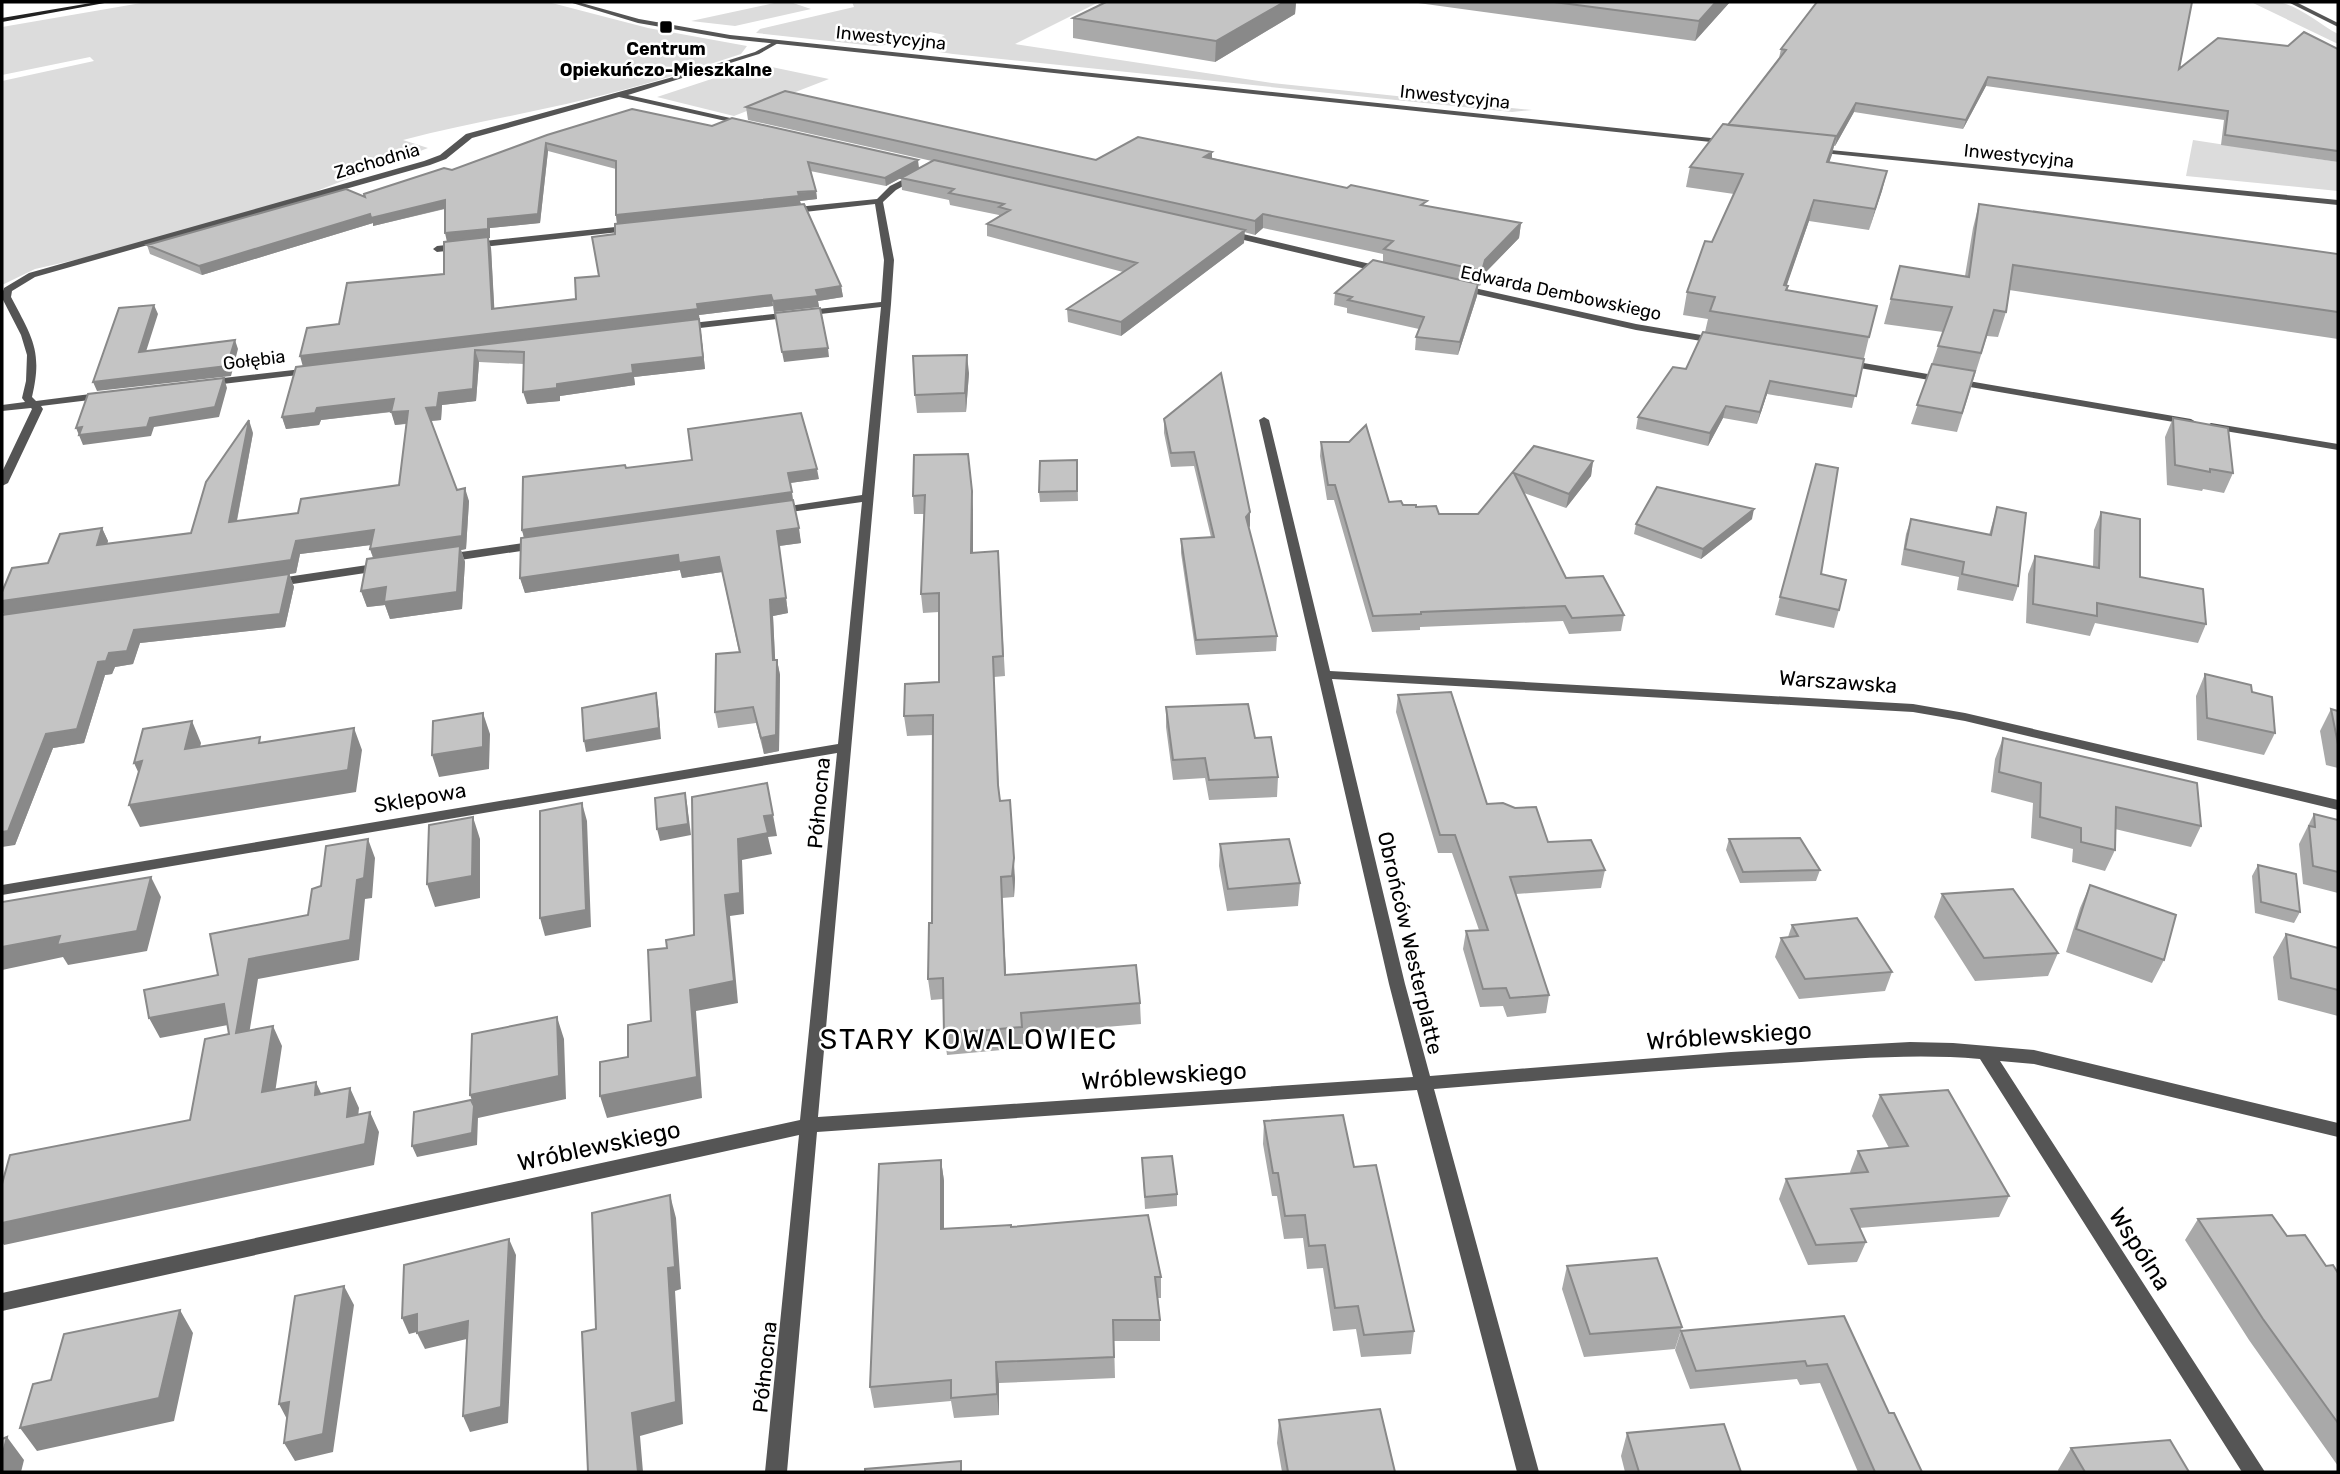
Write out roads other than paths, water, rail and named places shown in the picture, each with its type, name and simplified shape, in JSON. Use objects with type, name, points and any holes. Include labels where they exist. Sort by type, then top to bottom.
[{"type":"main road","points":[[2,20],[107,2]]},
{"type":"street","name":"Inwestycyjna","points":[[572,2],[666,27],[777,42],[1738,143]]},
{"type":"street","points":[[2291,2],[2338,25]]},
{"type":"street","name":"Zachodnia","points":[[33,404],[27,398],[33,378],[34,351],[6,297],[7,290],[32,275],[427,163],[443,157],[469,136],[620,95],[737,59],[777,42]]},
{"type":"street","points":[[620,95],[760,128]]},
{"type":"street","name":"Inwestycyjna","points":[[1806,150],[2338,203]]},
{"type":"street","points":[[770,213],[879,201],[893,188],[933,167]]},
{"type":"street","name":"Północna","points":[[776,1472],[811,1125],[886,304],[889,260],[879,201]]},
{"type":"street","points":[[438,249],[646,226]]},
{"type":"street","points":[[1219,231],[1397,273]]},
{"type":"street","name":"Edwarda Dembowskiego","points":[[1451,285],[1612,322],[1732,343]]},
{"type":"street","points":[[674,328],[886,304]]},
{"type":"street","points":[[1829,360],[2338,447]]},
{"type":"street","name":"Gołębia","points":[[191,385],[328,369]]},
{"type":"street","points":[[2,408],[121,393]]},
{"type":"street","points":[[2,483],[38,410],[33,404]]},
{"type":"street","name":"Obrońców Westerplatte","points":[[1264,420],[1422,1083],[1528,1472]]},
{"type":"street","points":[[765,512],[867,498]]},
{"type":"street","points":[[438,559],[547,544]]},
{"type":"street","points":[[261,585],[397,565]]},
{"type":"street","name":"Warszawska","points":[[1325,675],[1913,708],[2338,805]]},
{"type":"street","name":"Sklepowa","points":[[2,890],[845,747]]},
{"type":"street","name":"Wróblewskiego","points":[[2,1302],[811,1125],[1745,1058],[1910,1049],[2034,1057],[2338,1130]]},
{"type":"street","name":"Wspólna","points":[[1985,1052],[2254,1472]]},
{"type":"place","name":"Centrum Opiekuńczo-Mieszkalne","points":[[666,27]]},
{"type":"district","name":"STARY KOWALOWIEC","points":[[969,1039]]}]
